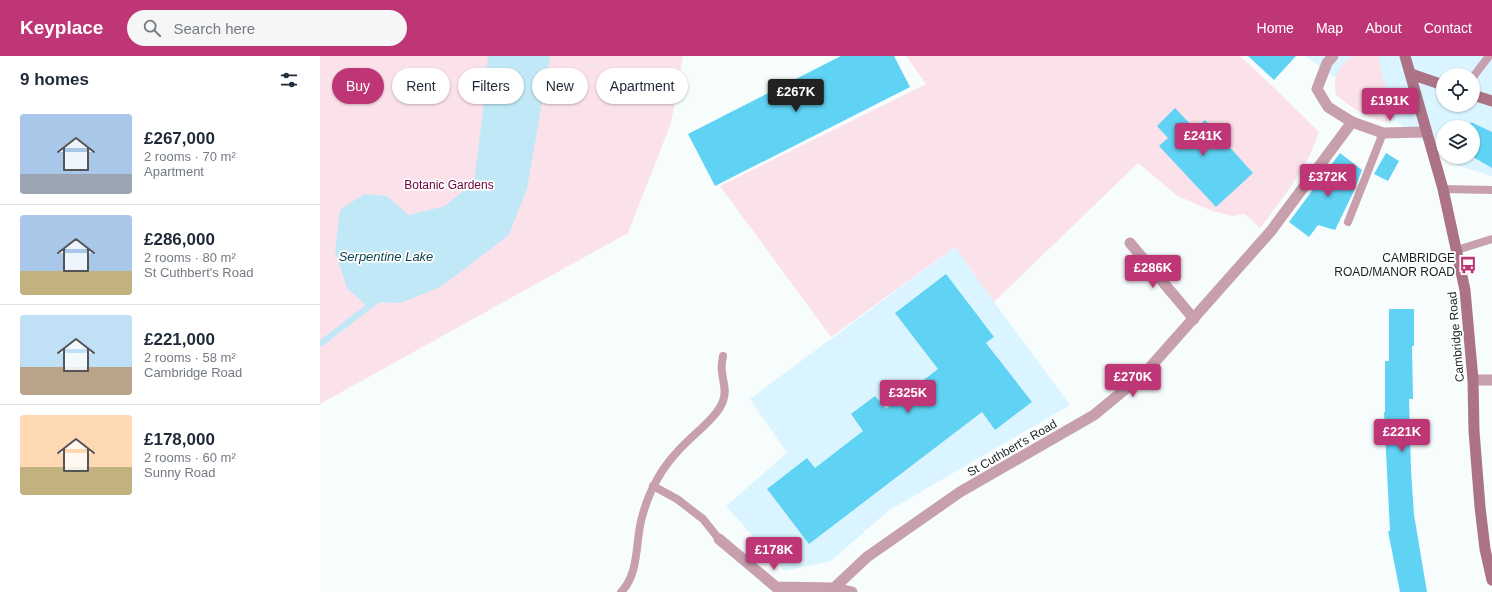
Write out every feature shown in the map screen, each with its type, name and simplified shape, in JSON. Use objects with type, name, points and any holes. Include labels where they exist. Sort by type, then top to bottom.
[{"type":"main road","name":"Cambridge Road","points":[[1406,56],[1443,189],[1465,290],[1473,380],[1474,431],[1480,507],[1485,549],[1492,580]]},
{"type":"main road","points":[[1411,74],[1436,83]]},
{"type":"main road","points":[[1480,97],[1492,101]]},
{"type":"street","points":[[1333,56],[1327,63],[1317,90],[1328,107],[1352,122],[1383,133],[1426,132]]},
{"type":"street","name":"St Cuthbert's Road","points":[[834,588],[867,557],[960,492],[1094,415],[1145,373],[1271,231],[1352,122]]},
{"type":"street","points":[[1130,244],[1194,319]]},
{"type":"street","points":[[1473,380],[1492,380]]},
{"type":"street","points":[[719,539],[776,587],[834,588],[852,592]]},
{"type":"lane","points":[[1479,68],[1489,56]]},
{"type":"lane","points":[[1348,222],[1383,133]]},
{"type":"lane","points":[[1443,189],[1492,190]]},
{"type":"lane","points":[[1457,250],[1492,239]]},
{"type":"lane","points":[[621,592],[629,581],[633,568],[638,548],[642,517],[652,486],[678,451],[719,410],[724,400],[725,385],[722,371],[723,356]]},
{"type":"lane","points":[[652,486],[676,499],[703,519],[719,539]]},
{"type":"shaded area","points":[[1305,56],[1492,56],[1492,176],[1456,164],[1480,164],[1480,120],[1436,120],[1436,150]]},
{"type":"shaded area","points":[[955,247],[1070,405],[888,511],[831,561],[784,571],[726,506],[787,453],[750,399]]},
{"type":"green space","name":"Botanic Gardens","points":[[320,56],[683,56],[681,68],[596,68],[596,104],[674,104],[671,123],[628,233],[320,404]]},
{"type":"green space","points":[[906,56],[1240,56],[1319,132],[1309,157],[1288,191],[1260,228],[1245,214],[1233,216],[1212,211],[1178,196],[1138,163],[994,302],[955,247],[831,337],[720,186],[926,84]]},
{"type":"green space","points":[[1351,56],[1379,56],[1382,76],[1394,106],[1387,122],[1366,116],[1336,95],[1335,82],[1337,73],[1342,65]]},
{"type":"water","name":"Serpentine Lake","points":[[488,56],[550,56],[548,68],[532,68],[532,104],[542,104],[527,189],[509,235],[442,286],[401,303],[370,302],[368,307],[347,288],[335,251],[340,210],[364,194],[387,196],[409,215],[445,206],[474,182],[483,104],[524,104],[524,68],[487,68]]},
{"type":"building","points":[[841,56],[894,56],[910,87],[715,186],[688,134]]},
{"type":"building","points":[[1248,56],[1296,56],[1274,80]]},
{"type":"building","points":[[1175,108],[1195,129],[1205,120],[1253,173],[1216,207],[1159,146],[1168,138],[1157,126]]},
{"type":"building","points":[[1480,126],[1492,132],[1492,168],[1480,161]]},
{"type":"building","points":[[1340,153],[1362,170],[1354,191],[1335,230],[1318,225],[1309,237],[1289,222]]},
{"type":"building","points":[[1386,153],[1399,161],[1388,181],[1374,174]]},
{"type":"building","points":[[946,274],[994,337],[986,343],[1032,402],[995,430],[982,412],[809,544],[767,489],[807,458],[815,468],[863,431],[851,414],[875,396],[886,409],[938,369],[895,313]]},
{"type":"building","points":[[1389,309],[1414,309],[1414,346],[1412,346],[1413,399],[1409,399],[1411,470],[1414,515],[1427,592],[1400,592],[1388,531],[1390,531],[1384,412],[1385,361],[1389,361]]},
{"type":"waterway","points":[[320,344],[380,298]]},
{"type":"place","name":"CAMBRIDGE ROAD/MANOR ROAD","points":[[1468,265]]}]
